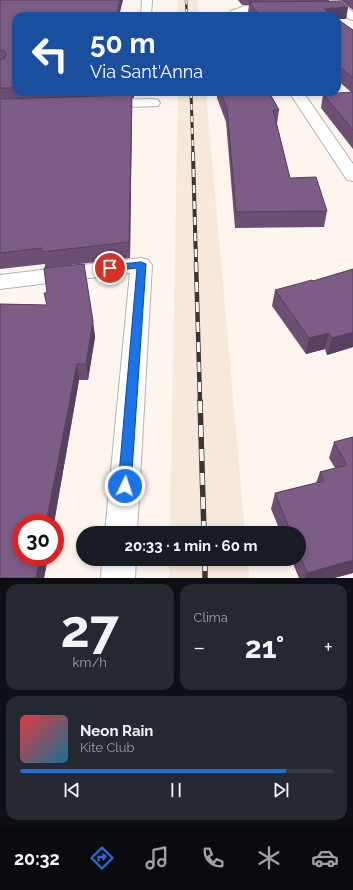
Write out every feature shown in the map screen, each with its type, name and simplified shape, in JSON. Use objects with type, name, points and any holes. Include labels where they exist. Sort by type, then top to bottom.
[{"type":"street","points":[[146,12],[147,0]]},
{"type":"street","points":[[329,4],[341,8],[353,18]]},
{"type":"street","points":[[238,12],[245,9],[289,8]]},
{"type":"street","points":[[299,96],[353,176]]},
{"type":"street","points":[[92,104],[153,103]]},
{"type":"street","points":[[0,282],[141,264],[122,526]]},
{"type":"street","points":[[118,578],[119,566]]},
{"type":"shaded area","points":[[178,0],[197,0],[198,12],[178,12]]},
{"type":"shaded area","points":[[178,96],[206,96],[244,526],[170,526]]},
{"type":"shaded area","points":[[169,566],[248,566],[249,578],[169,578]]},
{"type":"building","points":[[0,0],[120,0],[117,12],[12,12],[12,88],[0,88],[0,59],[4,59],[6,55],[5,51],[0,50]]},
{"type":"building","points":[[340,1],[348,7],[324,9],[328,12],[257,12],[249,2]]},
{"type":"building","points":[[341,22],[353,30],[353,78],[341,68]]},
{"type":"building","points":[[353,92],[353,130],[325,96],[341,96],[341,93]]},
{"type":"building","points":[[132,96],[129,242],[42,252],[42,248],[0,253],[0,99]]},
{"type":"building","points":[[222,96],[271,96],[279,110],[273,110],[290,178],[316,177],[327,211],[236,212],[227,108]]},
{"type":"building","points":[[84,264],[93,321],[86,364],[77,364],[48,514],[12,514],[12,566],[38,566],[36,578],[0,578],[0,304],[47,305],[44,293],[47,293],[44,268]]},
{"type":"building","points":[[353,269],[353,332],[332,338],[329,333],[309,338],[275,290]]},
{"type":"building","points":[[353,437],[353,560],[307,573],[304,566],[306,566],[306,526],[288,526],[275,493],[324,481],[320,472],[347,465],[334,442]]},
{"type":"railway","points":[[186,0],[187,12]]},
{"type":"railway","points":[[191,96],[193,154]]},
{"type":"railway","points":[[193,153],[196,263]]},
{"type":"railway","points":[[196,262],[200,402]]},
{"type":"railway","points":[[200,401],[204,526]]},
{"type":"railway","points":[[205,566],[205,578]]},
{"type":"route","points":[[110,268],[141,264],[125,486]]}]
